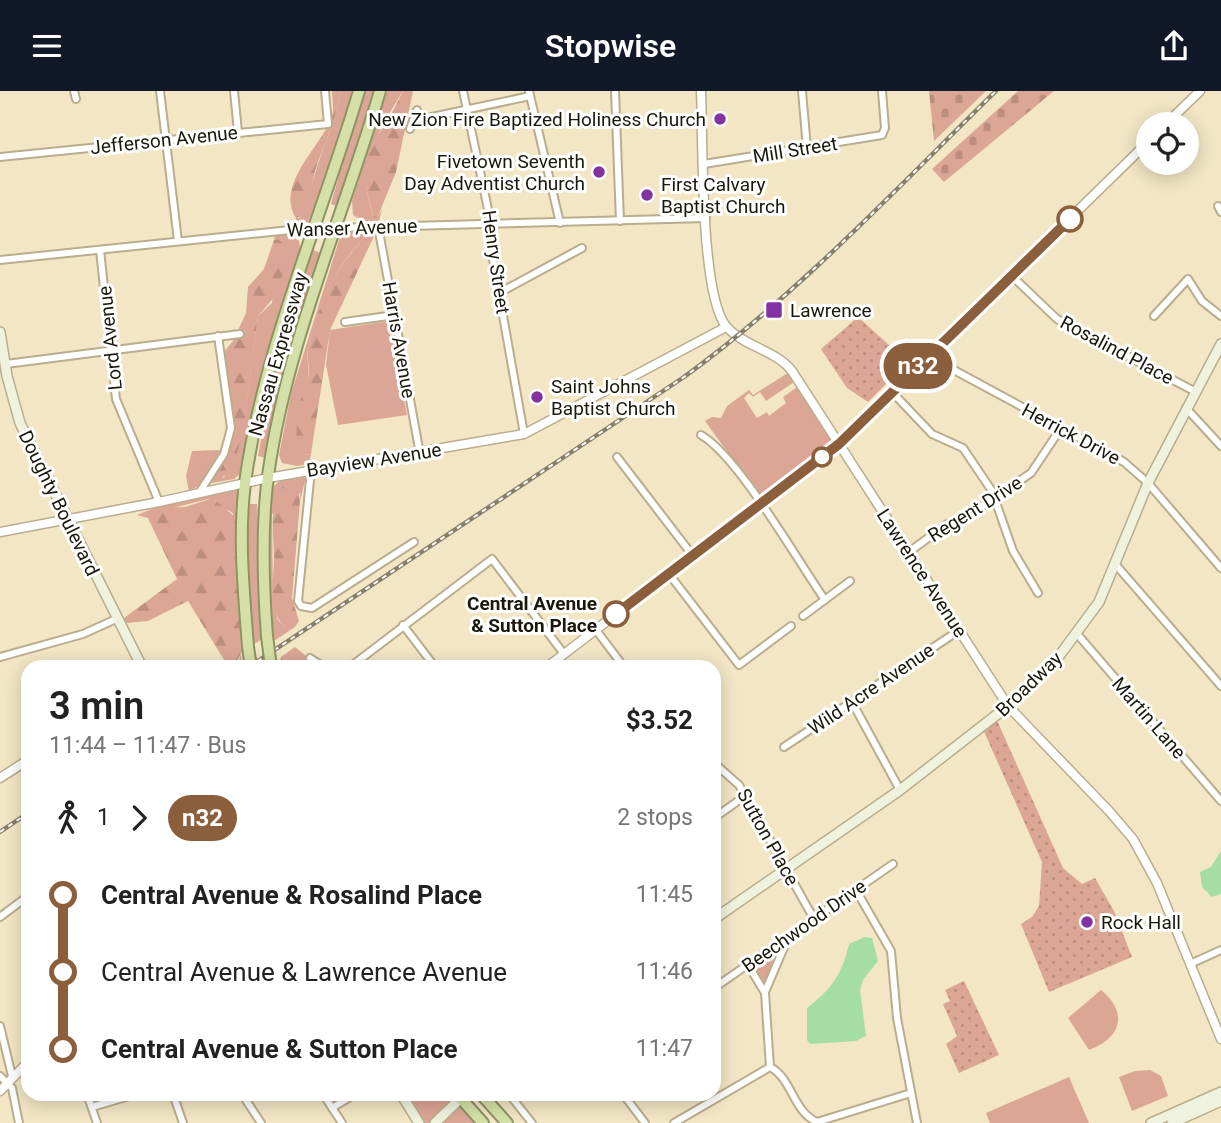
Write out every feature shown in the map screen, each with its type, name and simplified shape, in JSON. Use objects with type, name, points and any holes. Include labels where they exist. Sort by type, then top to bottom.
[{"type":"highway","name":"Nassau Expressway","points":[[250,660],[242,574],[245,483],[271,366],[359,91]]},
{"type":"highway","name":"Nassau Expressway","points":[[270,660],[263,572],[268,478],[285,389],[380,91]]},
{"type":"highway","points":[[466,1101],[483,1123]]},
{"type":"highway","points":[[487,1101],[507,1123]]},
{"type":"main road","name":"Doughty Boulevard","points":[[0,332],[6,364],[4,377],[20,423],[138,660]]},
{"type":"main road","name":"Broadway","points":[[721,914],[900,790],[1008,706],[1054,663],[1099,602],[1148,483],[1221,344]]},
{"type":"main road","points":[[1151,1123],[1221,1092]]},
{"type":"main road","points":[[405,1101],[419,1123]]},
{"type":"main road","points":[[435,1123],[455,1101]]},
{"type":"main road","points":[[1172,1123],[1221,1101]]},
{"type":"street","points":[[160,91],[178,241]]},
{"type":"street","points":[[234,91],[238,132]]},
{"type":"street","name":"Jefferson Avenue","points":[[0,157],[328,124],[325,91]]},
{"type":"street","name":"Henry Street","points":[[463,91],[489,214],[499,293],[524,434]]},
{"type":"street","points":[[615,91],[620,221]]},
{"type":"street","points":[[701,91],[709,269],[719,314],[726,327]]},
{"type":"street","points":[[802,91],[807,148]]},
{"type":"street","name":"Mill Street","points":[[704,164],[884,133],[882,91]]},
{"type":"street","points":[[1178,112],[1200,91]]},
{"type":"street","points":[[413,121],[529,93],[560,223]]},
{"type":"street","points":[[410,129],[417,110]]},
{"type":"street","points":[[556,660],[839,444],[1136,154]]},
{"type":"street","name":"Wanser Avenue","points":[[0,260],[337,227],[706,218]]},
{"type":"street","name":"Harris Avenue","points":[[378,226],[420,454]]},
{"type":"street","points":[[499,293],[582,249]]},
{"type":"street","name":"Lord Avenue","points":[[100,250],[116,399],[159,502]]},
{"type":"street","name":"Rosalind Place","points":[[1012,276],[1057,319],[1194,391]]},
{"type":"street","points":[[1154,316],[1188,279],[1202,301],[1221,316]]},
{"type":"street","points":[[345,322],[395,315]]},
{"type":"street","name":"Bayview Avenue","points":[[0,532],[268,478],[524,434],[726,327]]},
{"type":"street","name":"Lawrence Avenue","points":[[726,327],[786,364],[1008,706],[1133,839],[1157,883],[1220,1036]]},
{"type":"street","points":[[6,364],[240,334]]},
{"type":"street","points":[[199,493],[224,454],[231,428],[218,336]]},
{"type":"street","name":"Herrick Drive","points":[[928,356],[1125,462],[1148,483],[1221,568]]},
{"type":"street","points":[[892,392],[932,434],[964,448],[994,498],[1013,551],[1038,593]]},
{"type":"street","points":[[1186,408],[1221,446]]},
{"type":"street","name":"Regent Drive","points":[[909,552],[947,524],[994,498],[1031,473],[1061,428]]},
{"type":"street","points":[[701,435],[714,443],[760,503],[825,600]]},
{"type":"street","points":[[617,457],[693,556]]},
{"type":"street","points":[[311,470],[298,601],[304,608],[312,608],[414,542]]},
{"type":"street","points":[[359,660],[492,559],[564,654]]},
{"type":"street","points":[[1116,565],[1221,686]]},
{"type":"street","points":[[669,574],[739,665],[790,626]]},
{"type":"street","points":[[803,617],[850,581]]},
{"type":"street","points":[[0,657],[83,633],[116,619]]},
{"type":"street","points":[[403,625],[430,660]]},
{"type":"street","points":[[596,630],[619,660]]},
{"type":"street","name":"Wild Acre Avenue","points":[[784,747],[958,631]]},
{"type":"street","name":"Martin Lane","points":[[1077,635],[1221,801]]},
{"type":"street","points":[[852,702],[900,790]]},
{"type":"street","points":[[0,778],[21,764]]},
{"type":"street","name":"Sutton Place","points":[[721,768],[735,779],[814,919]]},
{"type":"street","points":[[721,813],[745,796]]},
{"type":"street","name":"Beechwood Drive","points":[[721,983],[893,864]]},
{"type":"street","points":[[856,890],[891,951],[897,1018],[916,1123]]},
{"type":"street","points":[[0,918],[21,902]]},
{"type":"street","points":[[789,936],[770,974],[765,993],[770,1067],[778,1073],[805,1114],[817,1122],[911,1093]]},
{"type":"street","points":[[1190,964],[1221,950]]},
{"type":"street","points":[[748,965],[765,993]]},
{"type":"street","points":[[0,1026],[6,1078],[12,1088],[19,1123]]},
{"type":"street","points":[[0,1091],[6,1078],[21,1067]]},
{"type":"street","points":[[721,1096],[770,1067]]},
{"type":"street","points":[[90,1101],[97,1123]]},
{"type":"street","points":[[92,1107],[112,1101]]},
{"type":"street","points":[[175,1101],[183,1123]]},
{"type":"street","points":[[247,1101],[261,1123]]},
{"type":"street","points":[[328,1101],[342,1123]]},
{"type":"street","points":[[332,1108],[344,1101]]},
{"type":"street","points":[[515,1101],[532,1123]]},
{"type":"street","points":[[628,1101],[645,1123]]},
{"type":"street","points":[[674,1123],[712,1101]]},
{"type":"green space","points":[[332,91],[341,91],[336,112],[315,171],[306,210],[304,215],[296,218],[291,205],[291,192],[302,165],[331,119]]},
{"type":"green space","points":[[341,91],[353,91],[320,195],[308,222],[295,224],[307,201]]},
{"type":"green space","points":[[363,91],[376,91],[339,207],[331,204]]},
{"type":"green space","points":[[387,91],[403,91],[373,147],[366,183],[373,216],[378,216],[382,209],[379,221],[363,221],[353,215],[352,201]]},
{"type":"green space","points":[[403,91],[413,91],[396,172],[378,216],[374,218],[365,175],[368,149],[388,120]]},
{"type":"green space","points":[[929,91],[986,91],[934,141]]},
{"type":"green space","points":[[1018,91],[1054,91],[944,182],[932,169]]},
{"type":"green space","points":[[351,232],[376,232],[367,251],[367,245],[362,241],[335,277],[311,336],[308,377],[298,425],[302,455],[311,454],[309,464],[297,466],[282,463],[279,455],[291,394],[340,237]]},
{"type":"green space","points":[[289,235],[299,241],[301,253],[267,355],[241,473],[234,479],[212,483],[210,477],[227,457],[219,468],[224,478],[245,414],[258,316],[272,303],[278,239],[274,240],[275,236]]},
{"type":"green space","points":[[278,239],[287,247],[288,257],[277,294],[258,316],[243,432],[231,474],[219,477],[217,474],[228,454],[233,429],[232,404],[223,353],[233,341],[246,313],[248,287],[264,269],[274,240]]},
{"type":"green space","points":[[363,240],[367,251],[330,330],[311,454],[302,455],[298,446],[297,426],[299,406],[309,374],[311,335],[335,277]]},
{"type":"green space","points":[[313,250],[320,253],[267,458],[258,456],[275,366]]},
{"type":"green space","points":[[858,317],[900,355],[906,364],[868,402],[847,388],[821,349]]},
{"type":"green space","points":[[389,321],[407,415],[338,425],[326,365],[330,330]]},
{"type":"green space","points":[[791,371],[797,380],[766,401],[760,392],[753,397],[749,393],[744,398],[757,418],[767,412],[769,416],[786,403],[783,397],[800,385],[837,443],[762,500],[705,421],[712,417],[721,418],[727,406],[749,390],[753,395]]},
{"type":"green space","points":[[221,450],[202,483],[189,492],[186,476],[192,451]]},
{"type":"green space","points":[[306,477],[300,501],[300,493],[272,514],[273,601],[278,620],[285,627],[295,627],[274,641],[266,560],[270,496],[278,483]]},
{"type":"green space","points":[[289,484],[298,489],[300,501],[292,598],[299,621],[295,627],[285,627],[279,619],[272,592],[274,506],[279,489]]},
{"type":"green space","points":[[232,489],[241,492],[247,649],[241,653],[233,513],[218,505],[216,500],[208,499],[169,509],[154,508]]},
{"type":"green space","points":[[213,498],[235,517],[241,653],[238,660],[224,660],[188,601],[148,621],[127,623],[124,618],[177,579],[148,518],[137,515],[154,508],[185,507]]},
{"type":"green space","points":[[248,504],[257,504],[265,637],[250,647],[244,573]]},
{"type":"green space","points":[[295,647],[311,660],[280,660]]},
{"type":"green space","points":[[995,716],[1063,868],[1082,884],[1095,878],[1114,911],[1132,957],[1049,992],[1021,924],[1032,917],[1039,906],[1042,862],[982,727]]},
{"type":"green space","points":[[789,936],[765,993],[748,965]]},
{"type":"green space","points":[[964,981],[999,1055],[959,1073],[946,1044],[957,1036],[943,1004],[950,1001],[945,990]]},
{"type":"green space","points":[[1101,990],[1115,1007],[1118,1024],[1108,1039],[1089,1050],[1068,1018]]},
{"type":"green space","points":[[1150,1070],[1161,1076],[1168,1096],[1132,1111],[1119,1077],[1135,1071]]},
{"type":"green space","points":[[1069,1077],[1089,1123],[990,1123],[986,1113]]},
{"type":"green space","points":[[408,1101],[453,1101],[432,1123],[422,1123]]},
{"type":"green space","points":[[461,1105],[481,1123],[437,1123],[455,1106]]},
{"type":"shaded area","points":[[1221,851],[1221,894],[1212,897],[1202,887],[1200,872],[1211,867]]},
{"type":"shaded area","points":[[865,937],[872,938],[878,961],[863,980],[860,990],[866,1036],[856,1041],[810,1044],[807,1040],[807,1008],[835,980],[849,944]]},
{"type":"railway","points":[[260,660],[684,377],[726,345],[845,240],[996,91]]},
{"type":"railway","points":[[0,832],[21,818]]},
{"type":"bus line","name":"n32","points":[[616,614],[839,444],[1070,219]]},
{"type":"place","name":"New Zion Fire Baptized Holiness Church","points":[[720,119]]},
{"type":"place","name":"Fivetown Seventh Day Adventist Church","points":[[599,172]]},
{"type":"place","name":"First Calvary Baptist Church","points":[[647,195]]},
{"type":"place","name":"Lawrence","points":[[774,310]]},
{"type":"place","name":"Saint Johns Baptist Church","points":[[537,397]]},
{"type":"place","name":"Central Avenue & Sutton Place","points":[[616,614]]},
{"type":"place","name":"Rock Hall","points":[[1087,922]]}]
